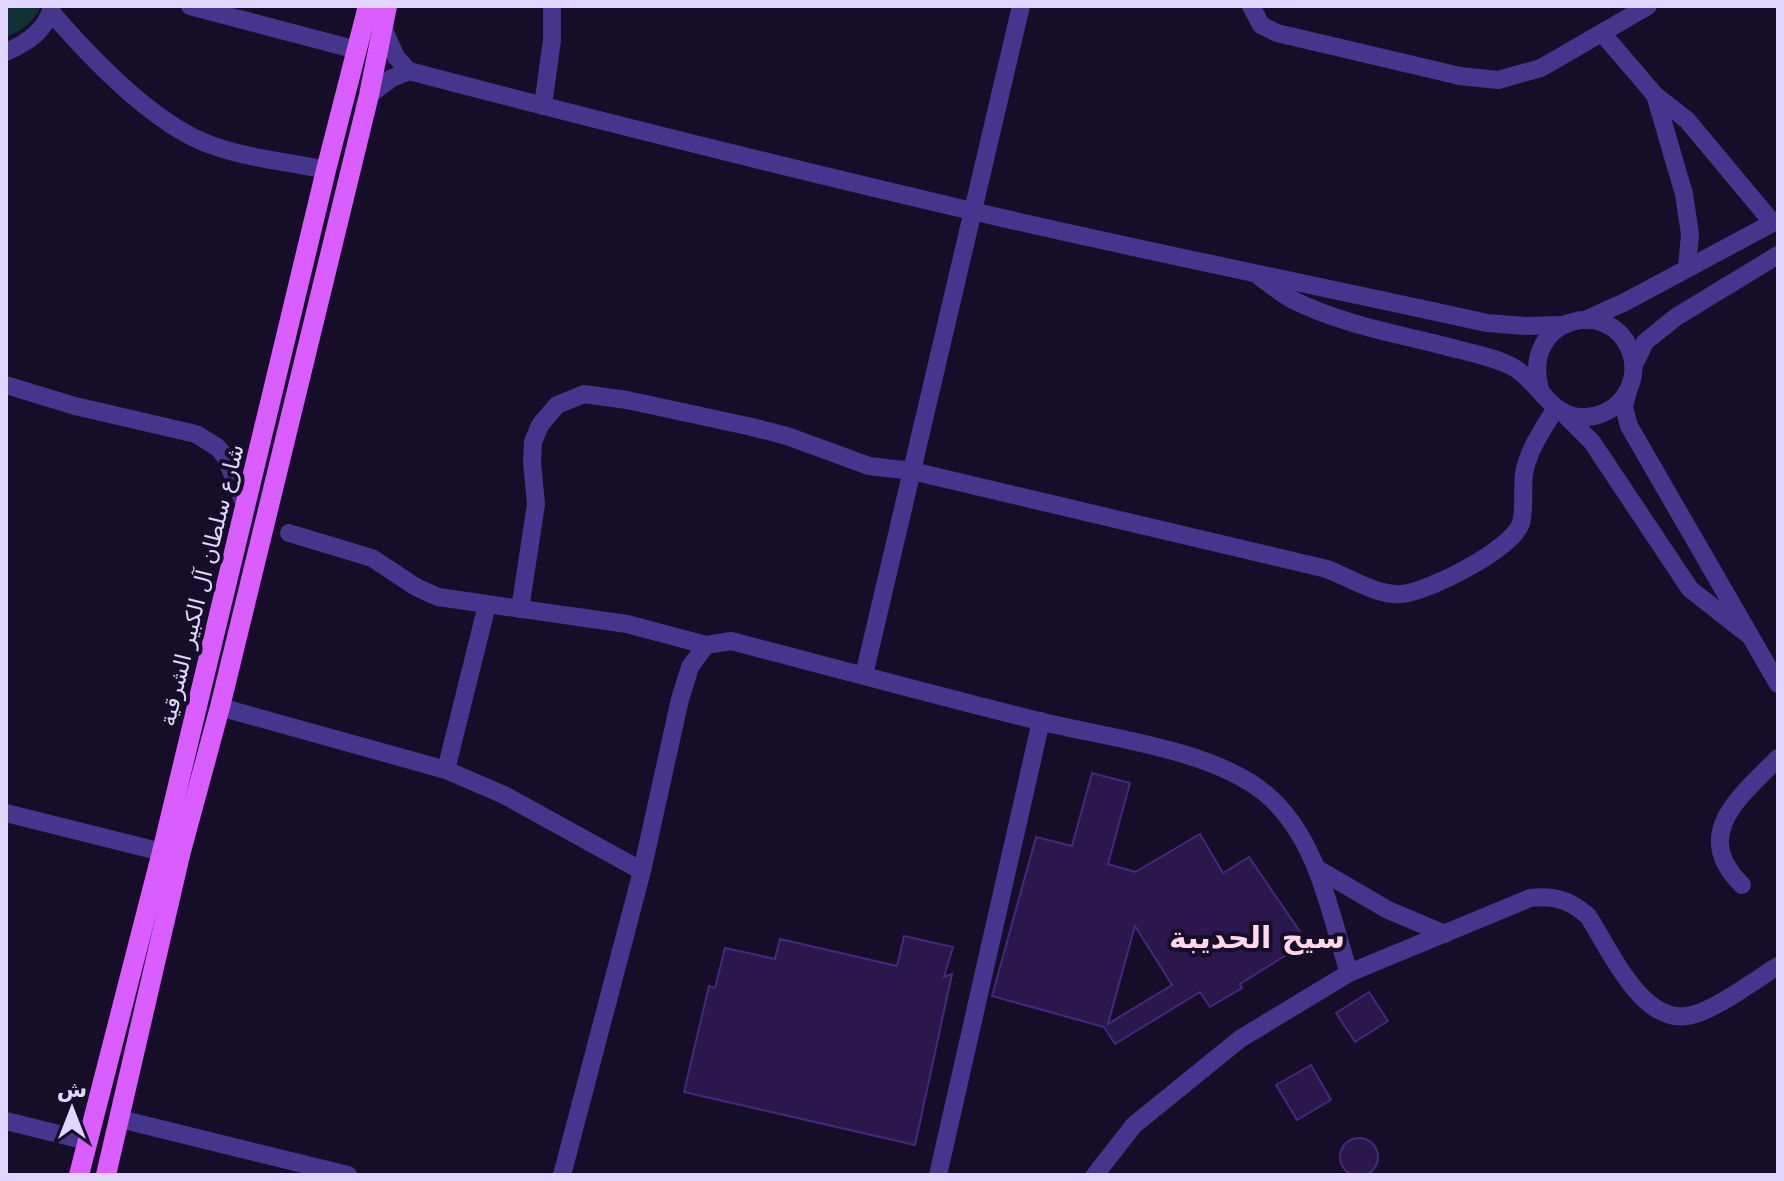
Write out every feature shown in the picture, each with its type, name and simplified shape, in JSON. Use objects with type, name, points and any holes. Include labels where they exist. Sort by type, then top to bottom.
[{"type":"main road","name":"شارع سلطان آل الكبير الشرقية","points":[[79,1175],[162,852],[368,6]]},
{"type":"main road","points":[[106,1175],[180,855],[220,707],[369,95],[387,6]]},
{"type":"street","points":[[190,6],[357,50]]},
{"type":"street","points":[[543,106],[552,40],[552,6]]},
{"type":"street","points":[[864,675],[1021,6]]},
{"type":"street","points":[[1251,6],[1261,25],[1277,33],[1460,76],[1498,80],[1541,68],[1648,6]]},
{"type":"street","points":[[6,52],[23,45],[40,31],[51,9],[97,65],[192,137],[233,152],[326,170]]},
{"type":"street","points":[[384,30],[396,57],[409,71],[543,106],[972,211],[1256,274],[1487,323],[1563,325],[1585,320],[1625,302],[1775,221],[1687,120],[1655,95],[1602,33]]},
{"type":"street","points":[[369,95],[392,78],[409,71]]},
{"type":"street","points":[[1655,95],[1684,194],[1690,234],[1687,268]]},
{"type":"street","points":[[1778,255],[1676,317],[1645,342],[1634,365],[1624,407],[1629,426],[1778,684]]},
{"type":"street","points":[[1256,274],[1291,299],[1355,324],[1480,355],[1513,367],[1540,389],[1592,442],[1690,589],[1749,634]]},
{"type":"street","points":[[1585,320],[1613,328],[1623,339],[1634,365]]},
{"type":"street","points":[[1540,389],[1536,359],[1551,333],[1563,325]]},
{"type":"street","points":[[6,385],[75,406],[196,434],[225,456],[245,505]]},
{"type":"street","points":[[1559,410],[1577,417],[1593,417],[1620,403],[1629,390]]},
{"type":"street","points":[[520,609],[536,504],[533,442],[540,425],[557,405],[584,394],[627,400],[752,427],[787,436],[858,463],[912,471],[1327,569],[1380,590],[1401,594],[1437,584],[1490,553],[1517,531],[1521,522],[1523,486],[1529,457],[1559,410]]},
{"type":"street","points":[[289,533],[372,558],[416,587],[438,597],[627,624],[706,645],[731,641],[1202,759],[1234,772],[1265,793],[1287,815],[1305,840],[1349,973]]},
{"type":"street","points":[[446,770],[487,605]]},
{"type":"street","points":[[562,1175],[642,871],[680,699],[690,667],[706,645]]},
{"type":"street","points":[[220,707],[446,770],[504,795],[642,871]]},
{"type":"street","points":[[938,1175],[1041,721]]},
{"type":"street","points":[[1742,885],[1730,874],[1722,860],[1720,829],[1735,802],[1778,758]]},
{"type":"street","points":[[6,813],[162,852]]},
{"type":"street","points":[[1316,868],[1388,910],[1445,934]]},
{"type":"street","points":[[1095,1175],[1134,1125],[1216,1056],[1349,973],[1530,898],[1546,896],[1576,905],[1588,916],[1644,1002],[1667,1016],[1694,1015],[1778,966]]},
{"type":"street","points":[[120,1119],[348,1175]]},
{"type":"street","points":[[6,1121],[87,1141]]},
{"type":"green space","points":[[6,6],[41,6],[27,25],[6,37]]},
{"type":"building","points":[[1092,773],[1130,783],[1108,864],[1135,872],[1200,834],[1223,873],[1249,857],[1307,942],[1240,984],[1242,988],[1210,1007],[1200,992],[1115,1044],[1104,1027],[992,996],[1036,837],[1072,846]],"holes":[[[1135,926],[1172,985],[1108,1024]]]},
{"type":"building","points":[[904,936],[953,947],[944,977],[952,974],[915,1145],[684,1092],[709,986],[715,988],[725,948],[775,959],[780,939],[897,966]]},
{"type":"building","points":[[1369,992],[1388,1021],[1355,1042],[1336,1013]]},
{"type":"building","points":[[1311,1065],[1331,1100],[1297,1120],[1276,1085]]},
{"type":"building","points":[[1359,1138],[1373,1143],[1378,1157],[1373,1171],[1359,1176],[1345,1171],[1340,1157],[1345,1143]]},
{"type":"district","name":"سيح الحديبة","points":[[1257,938]]}]
